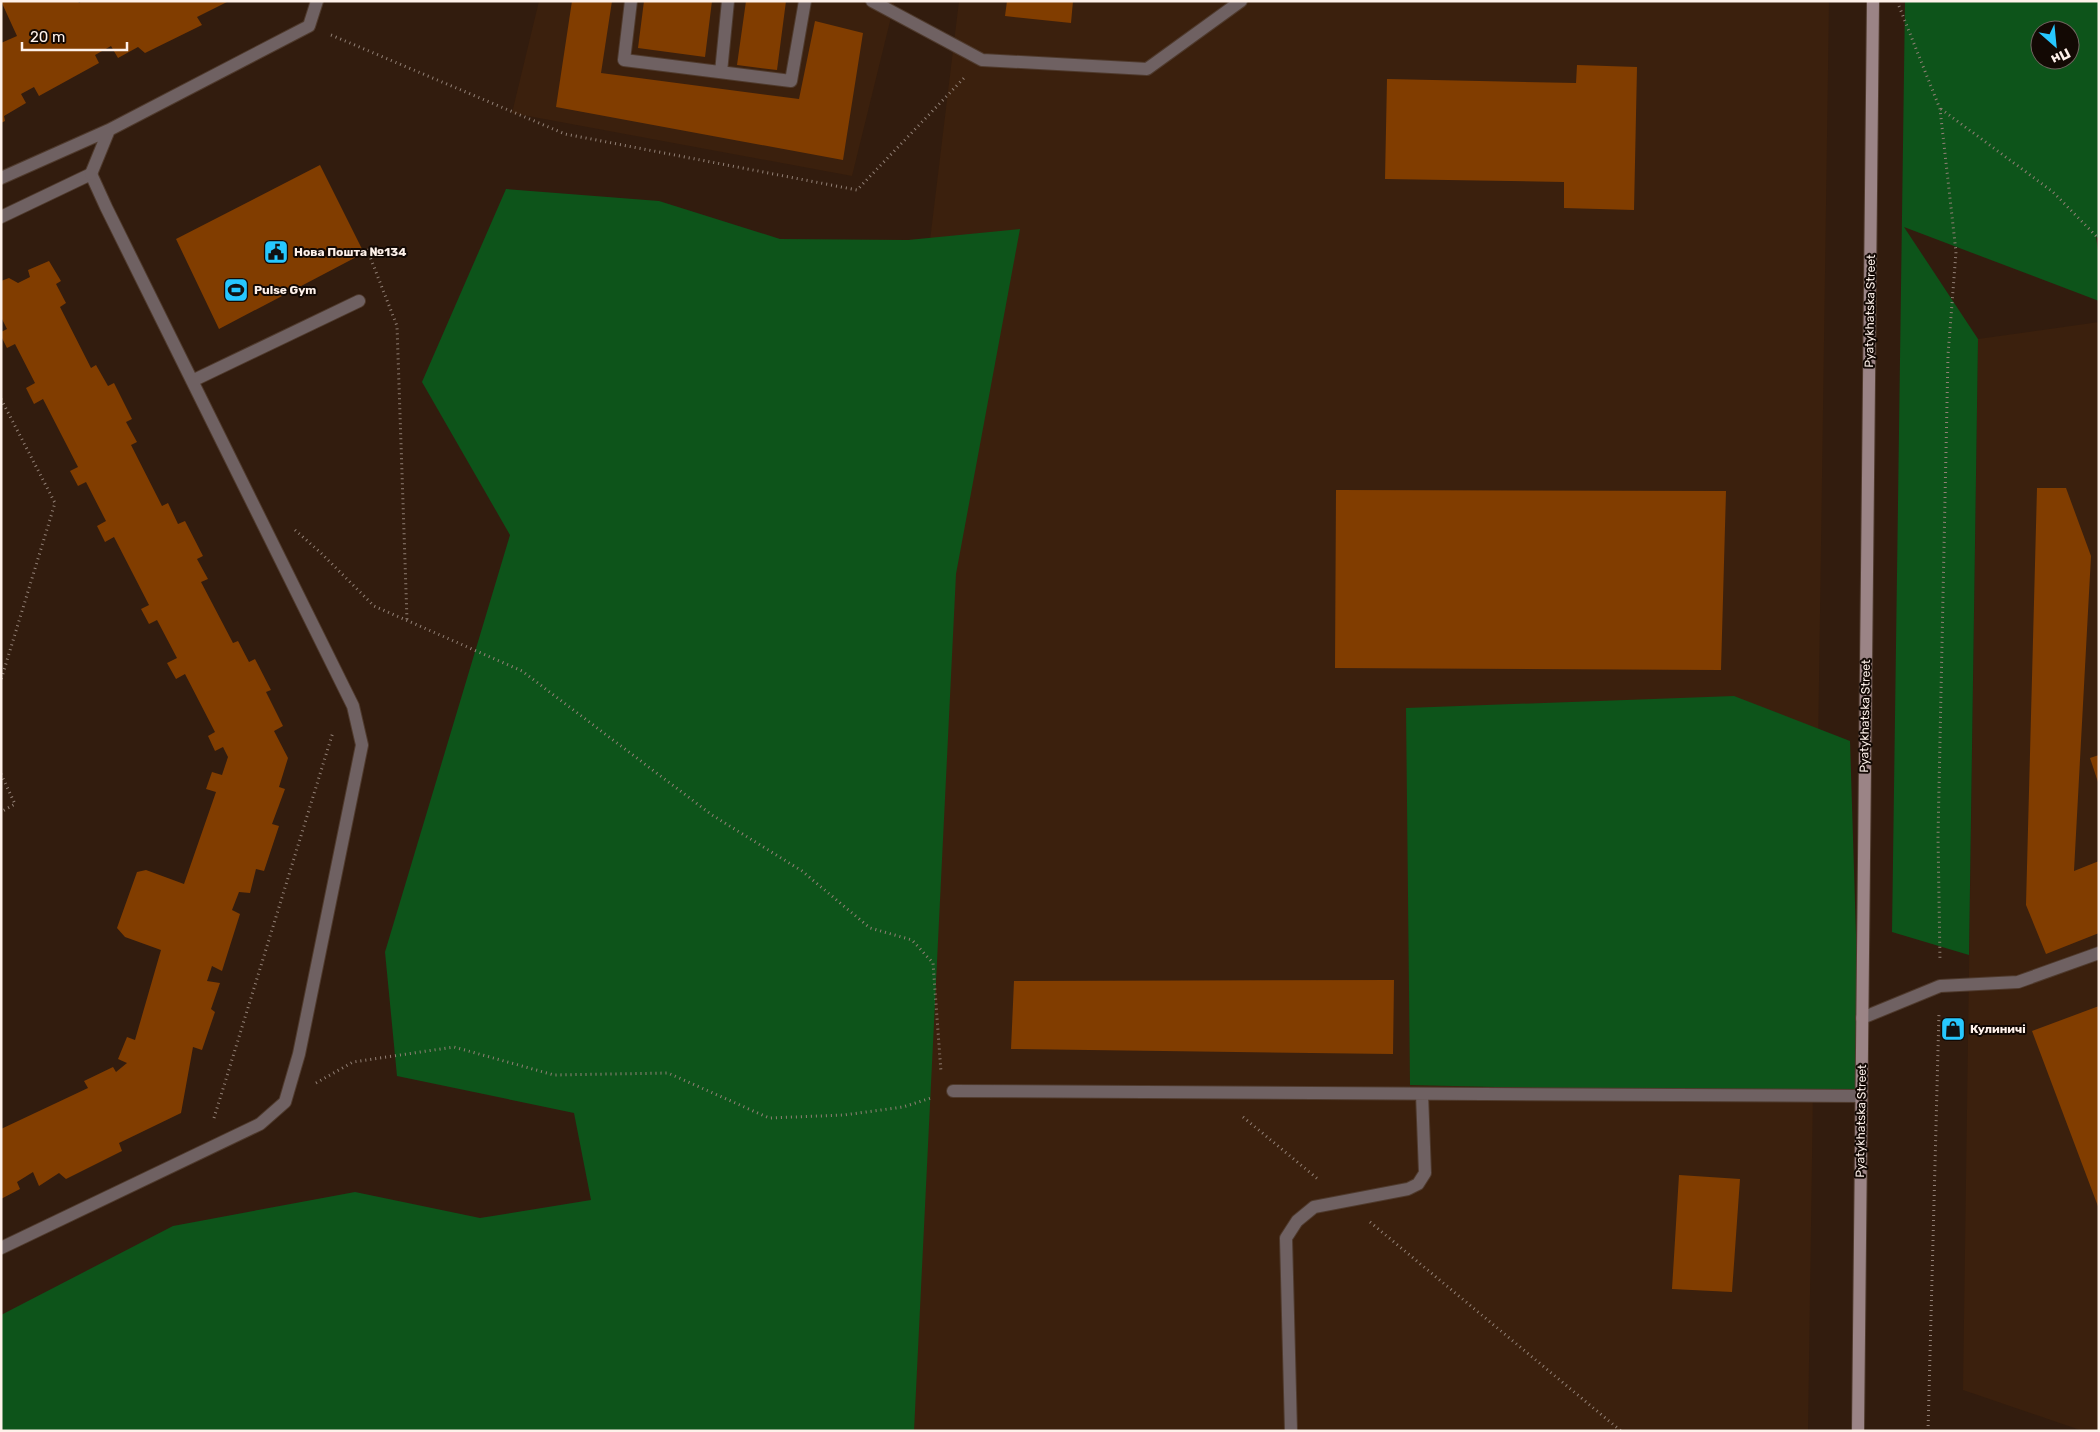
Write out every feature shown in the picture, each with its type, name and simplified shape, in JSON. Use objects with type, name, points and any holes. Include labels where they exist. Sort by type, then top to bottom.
[{"type":"street","points":[[1,178],[110,130],[309,26],[317,1]]},
{"type":"street","points":[[631,1],[624,60],[791,81],[805,1]]},
{"type":"street","points":[[721,72],[728,1]]},
{"type":"street","points":[[872,1],[982,60],[1147,69],[1241,1]]},
{"type":"street","name":"Pyatykhatska Street","points":[[1858,1431],[1873,1]]},
{"type":"street","points":[[1,217],[91,174],[110,130]]},
{"type":"street","points":[[1,1248],[260,1124],[284,1102],[299,1054],[362,745],[354,706],[91,174]]},
{"type":"street","points":[[192,380],[359,302]]},
{"type":"street","points":[[1862,1018],[1940,986],[2018,982],[2099,953]]},
{"type":"street","points":[[953,1091],[1861,1096]]},
{"type":"street","points":[[1290,1431],[1286,1238],[1297,1221],[1314,1207],[1408,1189],[1418,1184],[1425,1173],[1422,1094]]},
{"type":"path","points":[[1896,1],[1940,109],[1956,252],[1948,365],[1938,837],[1940,986],[1928,1431]]},
{"type":"path","points":[[309,26],[565,134],[857,190],[982,60]]},
{"type":"path","points":[[1940,109],[2053,192],[2099,239]]},
{"type":"path","points":[[367,249],[397,326],[407,620]]},
{"type":"path","points":[[1,400],[55,503],[1,680]]},
{"type":"path","points":[[293,528],[374,606],[522,671],[712,815],[802,871],[870,928],[912,940],[933,963],[942,1085],[953,1091]]},
{"type":"path","points":[[212,1123],[334,729]]},
{"type":"path","points":[[1,774],[15,804],[1,812]]},
{"type":"path","points":[[284,1102],[353,1062],[454,1047],[554,1075],[668,1074],[769,1118],[844,1115],[883,1110],[903,1107],[953,1091]]},
{"type":"path","points":[[1213,1092],[1326,1186]]},
{"type":"path","points":[[1364,1218],[1621,1431]]},
{"type":"shaded area","points":[[539,1],[895,1],[852,176],[512,113]]},
{"type":"shaded area","points":[[959,1],[1829,1],[1808,1431],[879,1431],[920,323]]},
{"type":"shaded area","points":[[2099,322],[2099,1431],[2083,1431],[1963,1390],[1978,339]]},
{"type":"green space","points":[[1905,1],[2099,1],[2099,238],[2096,237],[2099,257],[2099,301],[1904,227],[1978,339],[1969,955],[1892,932]]},
{"type":"green space","points":[[506,189],[659,201],[780,239],[908,240],[1020,229],[956,574],[914,1431],[1,1431],[1,1315],[173,1226],[355,1192],[480,1218],[591,1200],[574,1113],[397,1076],[385,952],[510,535],[422,382]]},
{"type":"green space","points":[[1734,696],[1850,741],[1861,1096],[1410,1085],[1406,708]]},
{"type":"building","points":[[1,1],[78,1],[79,3],[82,1],[229,1],[197,17],[202,25],[145,53],[138,47],[118,58],[111,46],[95,55],[99,63],[39,96],[34,87],[21,94],[26,103],[4,116],[5,121],[1,123],[1,43],[17,36]]},
{"type":"building","points":[[572,1],[612,1],[601,73],[799,99],[815,21],[863,33],[843,160],[556,107]]},
{"type":"building","points":[[644,1],[712,1],[705,57],[638,48]]},
{"type":"building","points":[[746,1],[786,1],[777,70],[737,65]]},
{"type":"building","points":[[1007,1],[1073,1],[1071,23],[1005,16]]},
{"type":"building","points":[[1577,65],[1637,67],[1634,210],[1564,208],[1564,182],[1385,179],[1387,79],[1576,83]]},
{"type":"building","points":[[320,165],[364,253],[219,329],[176,239]]},
{"type":"building","points":[[49,261],[61,281],[56,284],[66,303],[60,307],[91,368],[96,365],[108,386],[114,383],[132,419],[126,422],[137,442],[131,445],[162,506],[168,503],[178,524],[185,521],[203,556],[197,559],[208,579],[201,582],[233,643],[238,641],[249,662],[255,659],[271,690],[266,692],[283,726],[274,731],[288,758],[279,787],[285,789],[272,824],[279,826],[264,871],[256,869],[250,893],[239,892],[232,910],[240,914],[222,971],[212,966],[207,981],[220,983],[211,1009],[215,1012],[202,1050],[193,1047],[181,1113],[119,1143],[122,1151],[66,1179],[59,1173],[39,1186],[33,1172],[17,1182],[20,1189],[1,1199],[1,1129],[88,1088],[84,1081],[113,1067],[116,1072],[127,1063],[118,1059],[127,1037],[135,1040],[161,950],[125,937],[117,928],[137,872],[146,870],[184,884],[216,792],[206,789],[212,772],[222,775],[228,757],[223,747],[215,751],[208,736],[215,732],[185,674],[176,679],[167,663],[177,658],[157,620],[149,624],[141,609],[149,605],[114,537],[105,542],[97,526],[106,521],[86,482],[78,486],[70,471],[78,467],[43,399],[34,404],[26,388],[35,383],[15,344],[7,348],[1,336],[1,332],[7,329],[1,317],[1,281],[9,278],[18,283],[30,277],[28,270]]},
{"type":"building","points":[[2037,488],[2066,488],[2091,556],[2074,871],[2099,861],[2099,933],[2046,954],[2026,905]]},
{"type":"building","points":[[1336,490],[1726,491],[1721,670],[1335,668]]},
{"type":"building","points":[[2099,755],[2099,782],[2098,782],[2090,758]]},
{"type":"building","points":[[1394,980],[1393,1054],[1011,1049],[1014,981]]},
{"type":"building","points":[[2099,1006],[2099,1209],[2032,1031]]},
{"type":"building","points":[[1679,1175],[1740,1179],[1732,1292],[1672,1289]]},
{"type":"place","name":"Нова Пошта №134","points":[[276,252]]},
{"type":"place","name":"Pulse Gym","points":[[236,290]]},
{"type":"place","name":"Кулиничі","points":[[1953,1029]]}]
